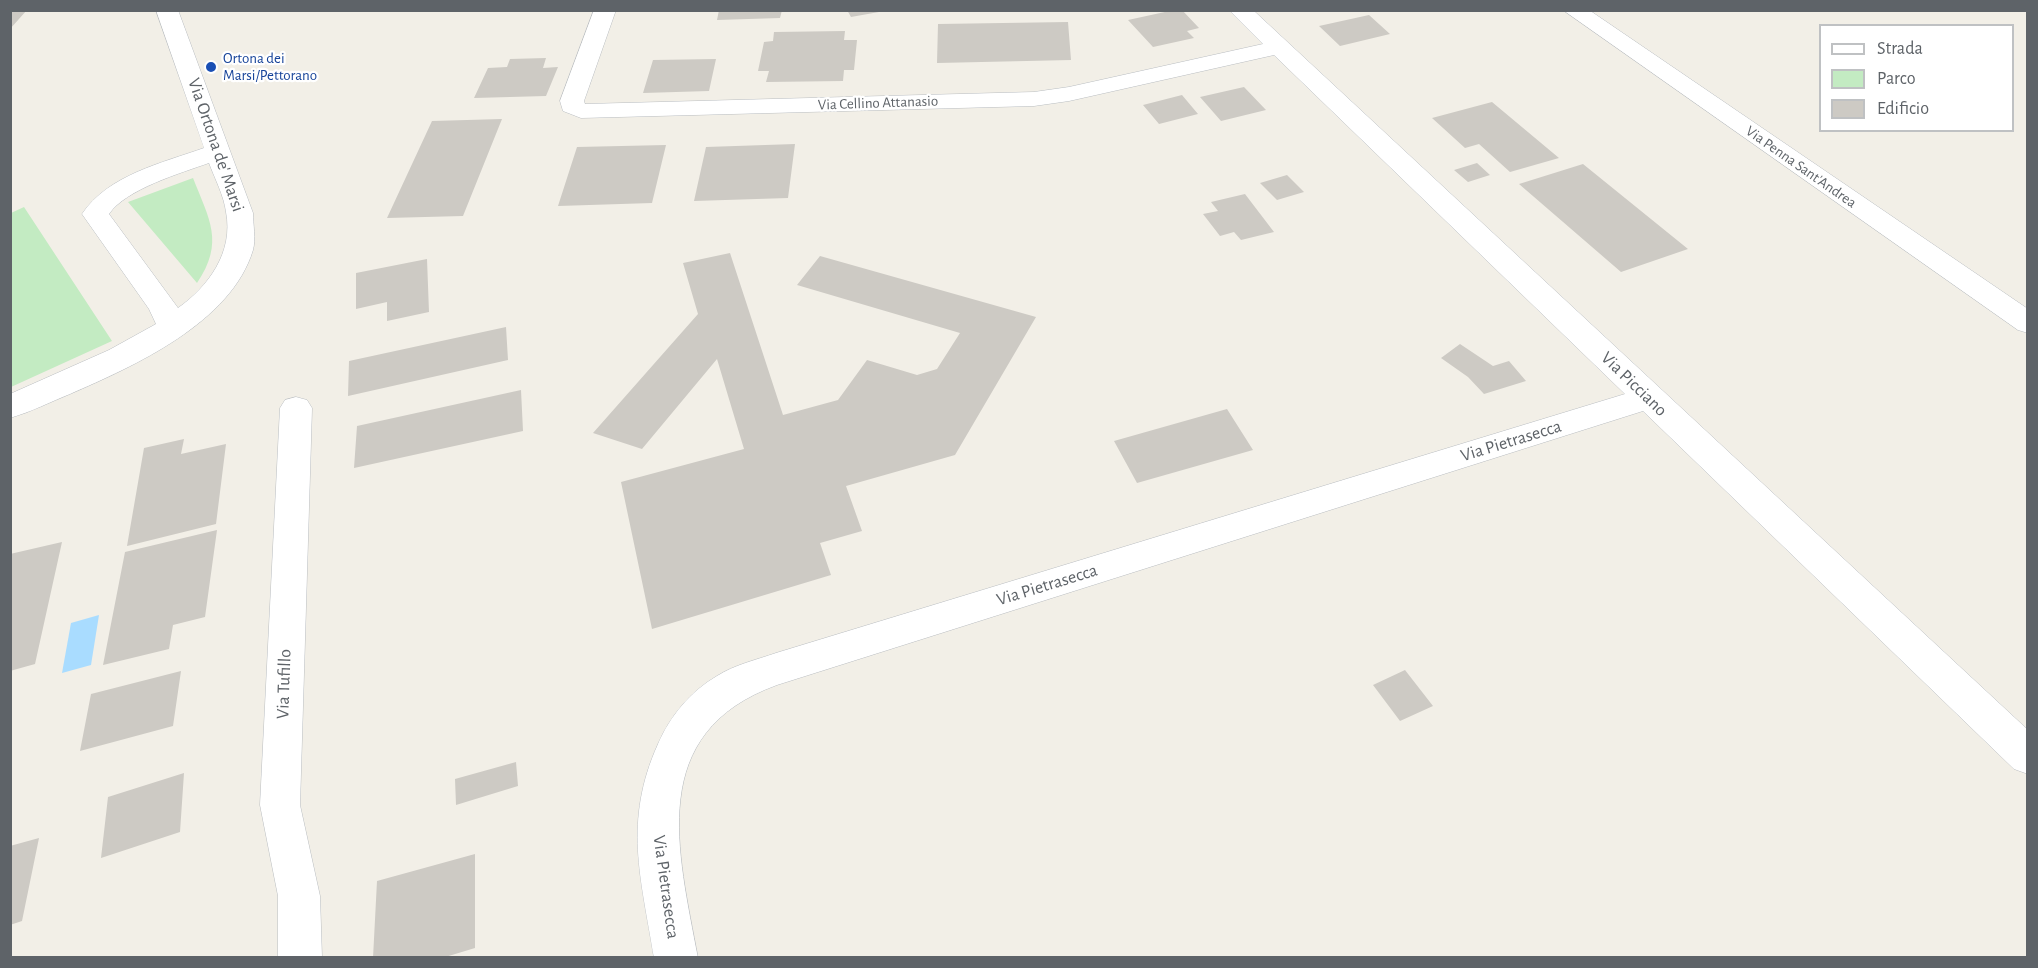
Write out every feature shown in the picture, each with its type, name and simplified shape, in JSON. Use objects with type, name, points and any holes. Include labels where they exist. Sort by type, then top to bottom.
[{"type":"street","name":"Via Cellino Attanasio","points":[[605,10],[572,101],[572,106],[581,111],[1034,99],[1069,94],[1281,47]]},
{"type":"street","name":"Via Picciano","points":[[1240,10],[2028,756]]},
{"type":"street","name":"Via Penna Sant'Andrea","points":[[1574,10],[2028,323]]},
{"type":"street","name":"Via Ortona de' Marsi","points":[[10,407],[132,351],[173,328],[221,285],[240,251],[244,228],[240,213],[175,13]]},
{"type":"street","points":[[173,328],[162,306],[95,214],[98,206],[118,190],[218,151]]},
{"type":"street","name":"Via Pietrasecca","points":[[676,957],[658,844],[659,799],[666,772],[688,726],[711,701],[731,687],[776,669],[1648,398]]},
{"type":"street","name":"Via Tufillo","points":[[296,408],[280,805],[299,896],[300,957]]},
{"type":"green space","points":[[193,178],[212,230],[210,255],[206,268],[197,283],[128,202]]},
{"type":"green space","points":[[24,207],[112,341],[11,387],[11,213]]},
{"type":"water","points":[[99,615],[91,665],[62,673],[71,623]]},
{"type":"building","points":[[10,10],[27,10],[10,29]]},
{"type":"building","points":[[719,10],[782,10],[780,18],[717,20]]},
{"type":"building","points":[[847,10],[879,10],[879,12],[851,17]]},
{"type":"building","points":[[1182,10],[1199,28],[1187,31],[1194,38],[1153,47],[1128,20]]},
{"type":"building","points":[[1369,15],[1390,34],[1340,46],[1319,26]]},
{"type":"building","points":[[1068,22],[1071,60],[937,63],[938,24]]},
{"type":"building","points":[[845,31],[844,40],[857,40],[854,70],[844,70],[843,81],[766,82],[769,71],[758,71],[764,42],[773,41],[774,32]]},
{"type":"building","points":[[546,58],[543,68],[558,67],[546,96],[474,98],[488,68],[507,67],[510,59]]},
{"type":"building","points":[[716,59],[709,91],[643,93],[653,60]]},
{"type":"building","points":[[1244,87],[1266,110],[1221,121],[1200,97]]},
{"type":"building","points":[[1182,95],[1198,114],[1159,124],[1143,105]]},
{"type":"building","points":[[1492,102],[1559,158],[1510,172],[1479,144],[1465,148],[1432,118]]},
{"type":"building","points":[[502,119],[463,216],[387,218],[432,121]]},
{"type":"building","points":[[795,144],[788,198],[694,201],[706,147]]},
{"type":"building","points":[[666,145],[652,203],[558,206],[577,147]]},
{"type":"building","points":[[1477,163],[1490,175],[1468,182],[1454,170]]},
{"type":"building","points":[[1583,164],[1688,249],[1621,272],[1519,184]]},
{"type":"building","points":[[1287,175],[1304,192],[1277,200],[1260,183]]},
{"type":"building","points":[[1245,194],[1274,232],[1241,240],[1234,232],[1220,236],[1203,214],[1218,211],[1211,202]]},
{"type":"building","points":[[730,253],[783,415],[838,400],[867,360],[917,375],[937,369],[960,333],[797,285],[820,256],[1036,317],[955,455],[846,486],[862,531],[820,543],[831,575],[652,629],[621,482],[744,449],[717,359],[642,449],[593,433],[698,314],[683,263]]},
{"type":"building","points":[[427,259],[429,312],[387,321],[387,302],[356,309],[356,273]]},
{"type":"building","points":[[506,327],[508,360],[348,396],[349,361]]},
{"type":"building","points":[[1460,344],[1493,366],[1509,361],[1526,381],[1484,394],[1468,377],[1441,358]]},
{"type":"building","points":[[521,390],[523,431],[354,468],[357,426]]},
{"type":"building","points":[[1227,409],[1253,450],[1137,483],[1114,441]]},
{"type":"building","points":[[184,439],[181,454],[226,444],[216,524],[127,546],[144,448]]},
{"type":"building","points":[[217,530],[205,617],[173,625],[169,649],[103,665],[125,552]]},
{"type":"building","points":[[62,542],[35,664],[10,671],[10,554]]},
{"type":"building","points":[[1405,670],[1433,706],[1400,721],[1373,685]]},
{"type":"building","points":[[181,671],[173,726],[80,751],[91,694]]},
{"type":"building","points":[[516,762],[518,786],[456,805],[455,779]]},
{"type":"building","points":[[184,773],[180,832],[101,858],[108,797]]},
{"type":"building","points":[[39,838],[22,921],[10,925],[10,846]]},
{"type":"building","points":[[475,854],[475,948],[442,958],[373,958],[377,881]]},
{"type":"place","name":"Ortona dei Marsi/Pettorano","points":[[211,67]]}]
